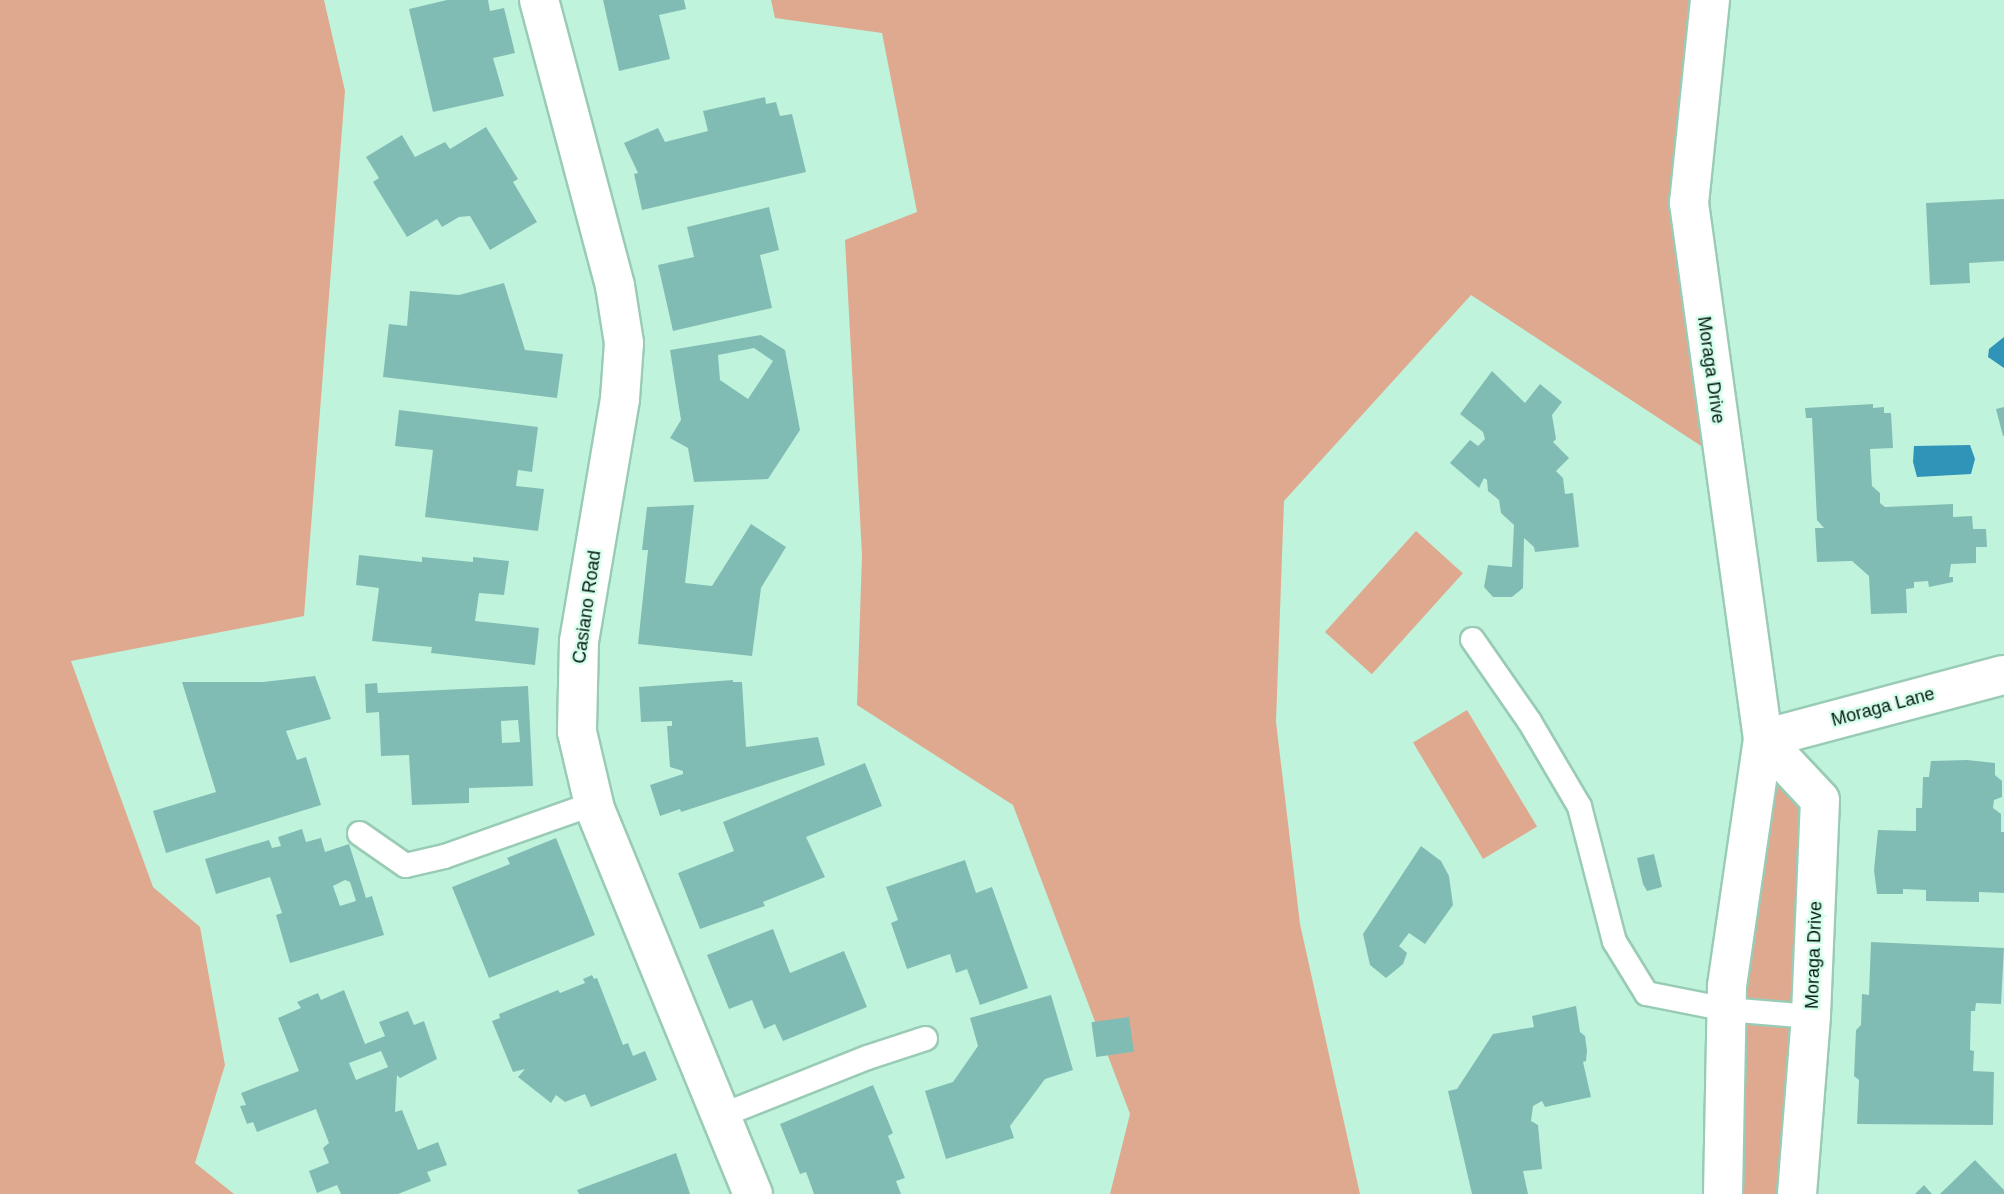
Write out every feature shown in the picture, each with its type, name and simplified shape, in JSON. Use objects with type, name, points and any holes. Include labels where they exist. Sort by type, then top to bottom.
[{"type":"street","name":"Casiano Road","points":[[540,0],[615,286],[624,344],[620,399],[579,640],[577,732],[594,803],[753,1194]]},
{"type":"street","name":"Moraga Drive","points":[[1710,0],[1689,203],[1763,739],[1726,1009],[1723,1194]]},
{"type":"street","name":"Moraga Lane","points":[[1763,739],[2004,675]]},
{"type":"street","name":"Moraga Drive","points":[[1763,739],[1820,800],[1811,1016],[1797,1194]]},
{"type":"lane","points":[[1472,639],[1529,721],[1579,806],[1614,941],[1646,993],[1726,1009],[1811,1016]]},
{"type":"lane","points":[[359,834],[405,865],[444,856],[594,803]]},
{"type":"lane","points":[[720,1115],[867,1057],[925,1038]]},
{"type":"shaded area","points":[[0,0],[324,0],[345,91],[304,616],[71,661],[153,887],[200,927],[225,1065],[195,1163],[234,1194],[0,1194]]},
{"type":"shaded area","points":[[771,0],[1725,0],[1689,203],[1724,461],[1471,295],[1284,501],[1276,722],[1300,924],[1360,1194],[1110,1194],[1130,1114],[1013,805],[857,705],[862,555],[845,240],[917,212],[882,33],[775,18]]},
{"type":"shaded area","points":[[1416,531],[1463,573],[1372,674],[1325,632]]},
{"type":"shaded area","points":[[1467,710],[1537,827],[1483,859],[1413,742]]},
{"type":"shaded area","points":[[1763,739],[1820,800],[1797,1194],[1723,1194]]},
{"type":"water","points":[[2004,337],[2004,368],[1988,357],[1989,349]]},
{"type":"water","points":[[1970,445],[1975,459],[1971,474],[1917,477],[1913,462],[1914,446]]},
{"type":"building","points":[[447,0],[488,0],[490,11],[504,8],[515,53],[493,58],[504,96],[433,112],[409,9]]},
{"type":"building","points":[[603,0],[684,0],[686,9],[659,15],[670,59],[619,71]]},
{"type":"building","points":[[765,97],[766,104],[776,102],[780,116],[792,114],[806,172],[642,210],[634,174],[638,173],[624,143],[658,128],[665,142],[708,131],[703,111]]},
{"type":"building","points":[[486,127],[518,179],[513,182],[537,222],[490,250],[470,216],[459,217],[442,227],[437,219],[407,237],[373,182],[379,178],[366,157],[402,135],[415,157],[445,142],[450,149]]},
{"type":"building","points":[[2004,199],[2004,261],[1969,263],[1970,283],[1930,285],[1926,203]]},
{"type":"building","points":[[769,207],[779,250],[760,255],[772,308],[673,331],[658,265],[694,257],[687,227]]},
{"type":"building","points":[[504,283],[525,350],[563,354],[557,398],[383,377],[389,324],[407,326],[410,291],[459,295]]},
{"type":"building","points":[[761,335],[785,350],[800,430],[768,479],[694,482],[688,448],[670,438],[681,420],[670,350]],"holes":[[[754,348],[773,361],[748,399],[720,380],[718,355]]]},
{"type":"building","points":[[1492,371],[1525,403],[1540,384],[1562,402],[1552,415],[1556,439],[1553,442],[1569,458],[1556,471],[1563,478],[1565,494],[1573,493],[1579,547],[1535,552],[1534,547],[1524,538],[1523,588],[1512,597],[1493,597],[1484,587],[1488,565],[1512,567],[1514,525],[1501,513],[1499,500],[1488,491],[1487,480],[1484,478],[1479,488],[1450,463],[1470,440],[1478,446],[1485,439],[1483,432],[1460,414]]},
{"type":"building","points":[[1873,404],[1873,408],[1884,407],[1884,413],[1891,413],[1893,448],[1870,449],[1872,486],[1880,493],[1880,503],[1885,507],[1953,504],[1953,517],[1972,516],[1973,529],[1986,529],[1987,547],[1976,547],[1976,563],[1951,564],[1949,577],[1953,577],[1953,582],[1929,587],[1928,581],[1914,582],[1914,588],[1906,589],[1907,613],[1871,614],[1869,576],[1852,561],[1817,562],[1815,528],[1824,528],[1817,520],[1812,418],[1806,418],[1805,408]]},
{"type":"building","points":[[2004,407],[2004,436],[2003,436],[1996,409]]},
{"type":"building","points":[[399,410],[538,427],[532,472],[518,470],[516,486],[544,489],[538,531],[425,517],[433,450],[395,446]]},
{"type":"building","points":[[694,505],[685,583],[712,586],[751,524],[786,547],[761,588],[752,656],[638,644],[648,550],[642,550],[647,507]]},
{"type":"building","points":[[359,555],[422,562],[422,557],[473,562],[473,557],[509,561],[504,595],[479,593],[475,621],[539,628],[535,665],[431,653],[432,647],[372,641],[379,588],[356,585]]},
{"type":"building","points":[[315,676],[331,719],[286,731],[297,760],[306,757],[321,805],[166,853],[153,811],[216,792],[182,682],[263,682]]},
{"type":"building","points":[[733,680],[742,682],[746,747],[818,737],[825,765],[681,812],[680,809],[660,816],[650,785],[683,774],[683,771],[670,767],[667,726],[672,726],[672,721],[641,722],[639,687]]},
{"type":"building","points":[[377,683],[378,693],[528,686],[533,786],[469,788],[469,803],[412,805],[409,755],[381,756],[379,712],[366,713],[365,684]],"holes":[[[518,720],[520,742],[502,743],[501,721]]]},
{"type":"building","points":[[1967,760],[1995,763],[1995,775],[2002,781],[2002,797],[1994,800],[1993,808],[2001,814],[2001,832],[2004,832],[2004,893],[1979,892],[1979,902],[1926,901],[1926,890],[1903,889],[1903,894],[1877,894],[1874,870],[1878,830],[1916,831],[1916,808],[1922,808],[1923,777],[1929,777],[1931,761]]},
{"type":"building","points":[[865,763],[882,806],[806,837],[825,877],[763,902],[765,906],[700,929],[678,873],[734,851],[723,822]]},
{"type":"building","points":[[302,829],[306,842],[321,838],[325,852],[349,844],[366,898],[372,896],[384,935],[290,963],[276,915],[282,913],[270,877],[216,894],[205,859],[269,840],[272,848],[281,846],[278,837]],"holes":[[[345,880],[350,882],[356,901],[340,906],[333,886]]]},
{"type":"building","points":[[556,838],[595,935],[489,978],[452,887],[510,864],[507,858]]},
{"type":"building","points":[[1421,846],[1441,861],[1449,876],[1453,905],[1425,944],[1409,933],[1399,946],[1407,953],[1403,964],[1386,978],[1370,965],[1363,934]]},
{"type":"building","points":[[1654,854],[1662,887],[1647,891],[1637,858]]},
{"type":"building","points":[[965,860],[976,893],[992,887],[1028,988],[980,1005],[967,969],[956,973],[950,954],[907,969],[891,923],[898,920],[886,887]]},
{"type":"building","points":[[773,929],[790,973],[844,951],[867,1007],[783,1041],[775,1024],[764,1029],[752,1000],[729,1009],[707,955]]},
{"type":"building","points":[[1871,942],[2004,948],[2001,1004],[1976,1003],[1975,1011],[1971,1011],[1970,1050],[1974,1051],[1973,1071],[1994,1072],[1993,1125],[1857,1124],[1859,1080],[1854,1076],[1856,1030],[1861,1025],[1862,994],[1869,995]]},
{"type":"building","points":[[592,975],[594,979],[597,978],[623,1045],[628,1043],[633,1056],[645,1051],[657,1080],[591,1107],[585,1094],[565,1102],[556,1095],[551,1103],[518,1077],[525,1069],[513,1072],[492,1021],[500,1018],[499,1014],[558,990],[560,993],[585,983],[583,979]]},
{"type":"building","points":[[344,990],[365,1044],[385,1036],[379,1022],[408,1011],[414,1025],[424,1021],[437,1059],[400,1078],[397,1075],[395,1112],[402,1110],[418,1150],[438,1142],[447,1165],[427,1172],[431,1181],[398,1194],[341,1194],[337,1185],[317,1193],[309,1171],[329,1163],[323,1148],[329,1143],[316,1109],[257,1132],[253,1122],[247,1124],[240,1106],[246,1105],[241,1093],[299,1071],[278,1018],[301,1008],[297,1002],[318,993],[321,1000]],"holes":[[[381,1051],[388,1067],[356,1080],[349,1063]]]},
{"type":"building","points":[[1051,995],[1073,1070],[1045,1079],[1010,1126],[1014,1138],[946,1159],[925,1091],[953,1082],[978,1046],[970,1018]]},
{"type":"building","points":[[1576,1006],[1580,1032],[1585,1036],[1587,1051],[1586,1061],[1583,1062],[1591,1097],[1545,1107],[1542,1101],[1533,1106],[1531,1121],[1538,1125],[1542,1169],[1523,1171],[1528,1194],[1472,1194],[1448,1091],[1457,1089],[1493,1034],[1534,1027],[1532,1016]]},
{"type":"building","points":[[1129,1017],[1134,1052],[1096,1057],[1091,1022]]},
{"type":"building","points":[[873,1085],[893,1133],[888,1136],[905,1178],[896,1181],[901,1194],[814,1194],[806,1172],[800,1174],[780,1124]]},
{"type":"building","points":[[676,1153],[690,1194],[579,1194],[577,1190]]},
{"type":"building","points":[[1975,1160],[2004,1190],[2004,1194],[1940,1194]]},
{"type":"building","points":[[1924,1185],[1932,1194],[1915,1194]]}]
